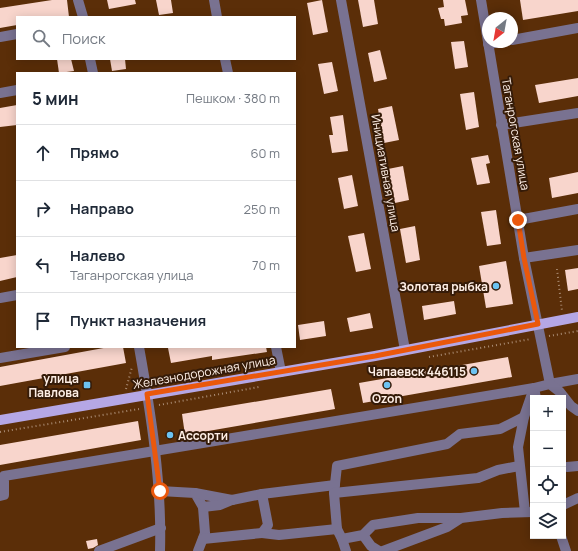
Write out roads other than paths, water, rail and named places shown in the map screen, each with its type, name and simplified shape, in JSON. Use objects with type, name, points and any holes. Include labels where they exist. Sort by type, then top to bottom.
[{"type":"main road","name":"Железнодорожная улица","points":[[0,420],[405,350],[578,317]]},
{"type":"street","points":[[78,0],[83,16]]},
{"type":"street","points":[[214,0],[217,16]]},
{"type":"street","name":"Инициативная улица","points":[[341,0],[405,350]]},
{"type":"street","name":"Таганрогская улица","points":[[481,0],[483,12]]},
{"type":"street","points":[[518,39],[578,28]]},
{"type":"street","points":[[0,37],[16,34]]},
{"type":"street","name":"Таганрогская улица","points":[[489,48],[524,258],[550,384]]},
{"type":"street","points":[[90,60],[93,72]]},
{"type":"street","points":[[225,60],[228,72]]},
{"type":"street","points":[[0,94],[16,90]]},
{"type":"street","points":[[501,125],[578,113]]},
{"type":"street","points":[[518,220],[578,209]]},
{"type":"street","points":[[524,258],[578,250]]},
{"type":"street","points":[[0,298],[16,295]]},
{"type":"street","points":[[0,358],[59,348]]},
{"type":"street","points":[[139,348],[160,491],[160,551]]},
{"type":"street","points":[[276,348],[280,372]]},
{"type":"street","points":[[0,496],[4,495],[4,476],[154,451],[535,393],[550,384],[578,379]]},
{"type":"street","points":[[550,384],[560,392],[571,406],[578,411]]},
{"type":"street","points":[[342,539],[363,535],[373,525],[418,518],[461,518],[502,513],[529,512],[519,466],[518,447],[524,417],[535,393]]},
{"type":"street","points":[[346,551],[337,529],[335,489],[337,466],[447,444],[460,434],[500,430],[524,417]]},
{"type":"street","points":[[202,507],[220,505],[232,500],[262,494],[478,478],[498,470],[519,466]]},
{"type":"street","points":[[567,467],[578,466]]},
{"type":"street","points":[[160,491],[195,493],[232,500]]},
{"type":"street","points":[[195,493],[202,507],[205,533],[198,551]]},
{"type":"street","points":[[262,494],[268,525],[262,533]]},
{"type":"street","points":[[566,504],[578,498]]},
{"type":"street","points":[[383,551],[447,527],[461,518]]},
{"type":"street","points":[[99,551],[161,528]]},
{"type":"street","points":[[203,539],[262,533],[279,536],[337,529]]},
{"type":"street","points":[[363,535],[371,546],[379,551]]},
{"type":"street","points":[[562,539],[566,551]]},
{"type":"place","name":"Золотая рыбка","points":[[496,286]]},
{"type":"place","name":"Чапаевск 446115","points":[[474,371]]},
{"type":"place","name":"улица Павлова","points":[[87,385]]},
{"type":"place","name":"Ozon","points":[[387,385]]},
{"type":"place","name":"Ассорти","points":[[170,435]]}]
